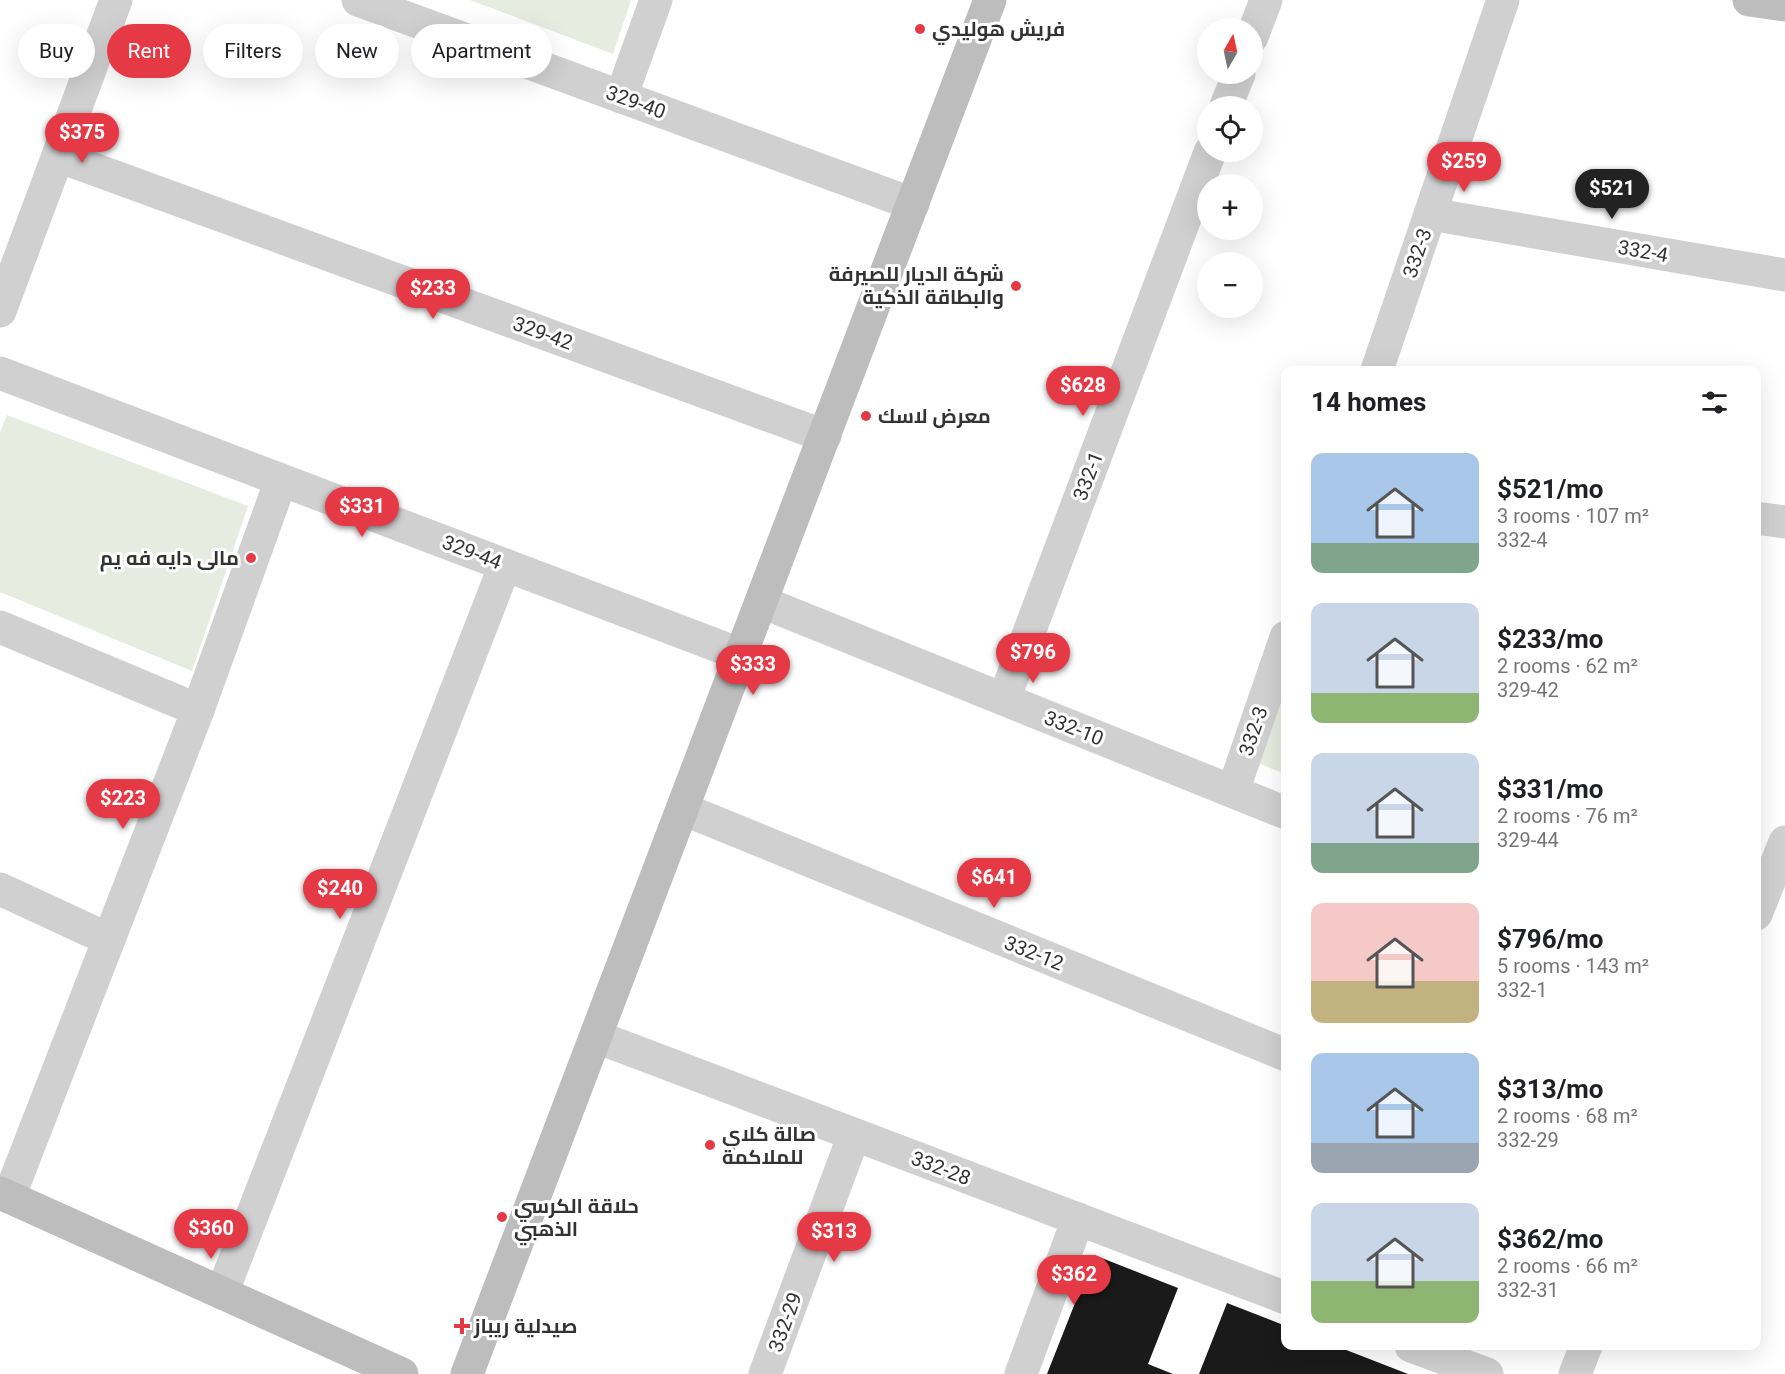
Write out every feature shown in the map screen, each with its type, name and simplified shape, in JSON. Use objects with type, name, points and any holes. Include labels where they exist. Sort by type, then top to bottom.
[{"type":"street","points":[[0,311],[116,0]]},
{"type":"street","name":"329-40","points":[[358,0],[913,204]]},
{"type":"street","points":[[621,97],[656,0]]},
{"type":"street","points":[[467,1374],[990,0]]},
{"type":"street","points":[[1259,18],[1266,0]]},
{"type":"street","name":"332-3","points":[[1378,366],[1503,0]]},
{"type":"street","points":[[1749,0],[1785,5]]},
{"type":"street","name":"329-42","points":[[58,156],[825,436]]},
{"type":"street","name":"332-1","points":[[1004,699],[1205,162]]},
{"type":"street","name":"332-4","points":[[1430,214],[1785,275]]},
{"type":"street","name":"329-44","points":[[0,373],[742,655]]},
{"type":"street","points":[[281,480],[198,710],[4,1195],[402,1374]]},
{"type":"street","points":[[1761,519],[1785,522]]},
{"type":"street","points":[[222,1293],[505,565]]},
{"type":"street","name":"332-10","points":[[762,602],[1281,811]]},
{"type":"street","points":[[0,627],[198,710]]},
{"type":"street","name":"332-3","points":[[1233,791],[1281,652]]},
{"type":"street","name":"332-12","points":[[683,809],[1281,1053]]},
{"type":"street","points":[[1761,902],[1785,842]]},
{"type":"street","points":[[0,889],[108,939]]},
{"type":"street","name":"332-28","points":[[597,1037],[1281,1296]]},
{"type":"street","name":"332-29","points":[[765,1374],[854,1135]]},
{"type":"street","points":[[1021,1374],[1078,1220]]},
{"type":"street","points":[[1423,1350],[1487,1374]]},
{"type":"street","points":[[1575,1374],[1584,1350]]},
{"type":"shaded area","points":[[470,0],[631,0],[613,54],[552,31],[552,24],[534,24]]},
{"type":"shaded area","points":[[7,415],[248,506],[192,671],[0,592],[0,432]]},
{"type":"shaded area","points":[[1281,697],[1281,772],[1258,763]]},
{"type":"building","points":[[1094,1255],[1178,1288],[1148,1364],[1173,1374],[1047,1374]]},
{"type":"building","points":[[1227,1303],[1281,1324],[1281,1350],[1346,1350],[1408,1374],[1199,1374]]},
{"type":"place","name":"فريش هوليدي","points":[[920,29]]},
{"type":"place","name":"شركة الديار للصيرفة والبطاقة الذكية","points":[[1016,286]]},
{"type":"place","name":"معرض لاسك","points":[[866,416]]},
{"type":"place","name":"مالى دايه فه يم","points":[[251,558]]},
{"type":"place","name":"صالة كلاي للملاكمة","points":[[710,1145]]},
{"type":"place","name":"حلاقة الكرسي الذهبي","points":[[502,1217]]},
{"type":"place","name":"صيدلية ريباز","points":[[462,1326]]}]
